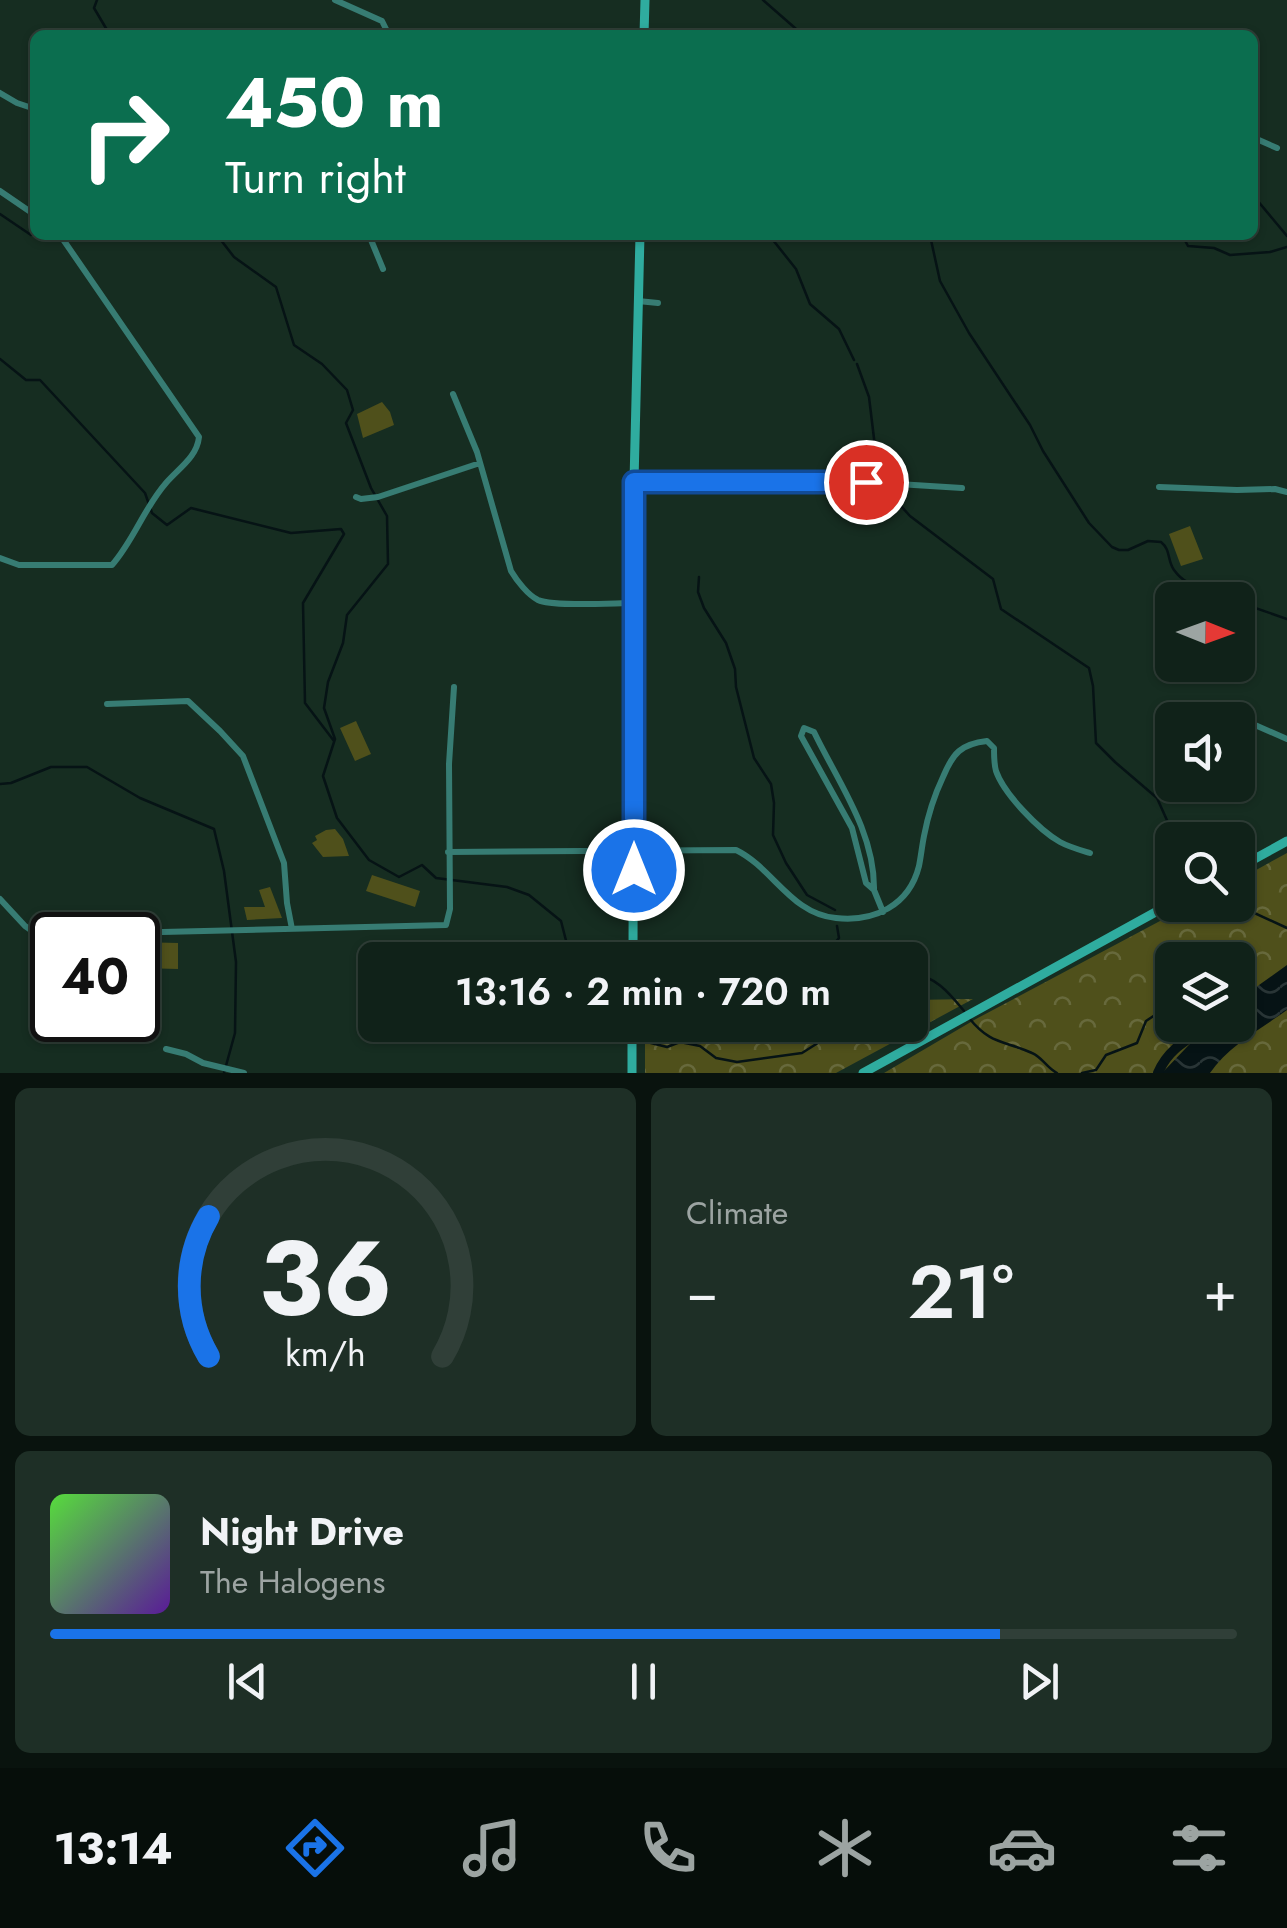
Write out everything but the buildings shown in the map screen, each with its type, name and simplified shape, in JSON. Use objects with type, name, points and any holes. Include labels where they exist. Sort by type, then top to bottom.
[{"type":"street","points":[[335,0],[382,21],[387,30]]},
{"type":"street","points":[[644,30],[645,0]]},
{"type":"street","points":[[0,93],[30,107]]},
{"type":"street","points":[[1258,139],[1277,148]]},
{"type":"street","points":[[0,191],[30,212]]},
{"type":"street","points":[[0,558],[19,565],[112,565],[124,552],[152,499],[192,457],[199,444],[199,437],[63,240]]},
{"type":"street","points":[[372,240],[383,269]]},
{"type":"street","points":[[632,942],[634,482],[640,240]]},
{"type":"street","points":[[638,301],[658,303]]},
{"type":"street","points":[[453,394],[480,463],[511,572],[526,590],[547,602],[634,604]]},
{"type":"street","points":[[356,496],[378,497],[480,463]]},
{"type":"street","points":[[634,482],[898,483],[962,488]]},
{"type":"street","points":[[1159,487],[1287,492]]},
{"type":"street","points":[[0,899],[24,926],[38,935],[446,925],[450,909],[449,764],[454,687]]},
{"type":"street","points":[[107,704],[188,702],[243,756],[284,864],[292,929]]},
{"type":"street","points":[[1255,726],[1287,739]]},
{"type":"street","points":[[874,890],[866,883],[852,828],[802,736],[804,728],[814,732],[860,822],[874,890],[884,912]]},
{"type":"street","points":[[448,852],[736,850],[757,863],[809,911],[829,918],[873,917],[898,902],[915,878],[935,796],[956,751],[983,741],[995,743],[996,770],[1003,786],[1023,809],[1059,842],[1090,853]]},
{"type":"street","points":[[1255,859],[1287,841]]},
{"type":"street","points":[[863,1073],[1155,912]]},
{"type":"street","points":[[632,1042],[632,1073]]},
{"type":"street","points":[[166,1048],[244,1073]]},
{"type":"green space","points":[[382,402],[394,425],[363,438],[357,414]]},
{"type":"green space","points":[[1190,526],[1203,559],[1181,566],[1169,534]]},
{"type":"green space","points":[[356,721],[371,754],[355,761],[340,728]]},
{"type":"green space","points":[[335,829],[349,856],[323,857],[312,843],[317,840],[315,836]]},
{"type":"green space","points":[[1287,853],[1287,1073],[884,1073],[1158,922],[1255,922],[1255,871]]},
{"type":"green space","points":[[372,875],[420,891],[415,907],[366,891]]},
{"type":"green space","points":[[270,887],[282,918],[247,920],[244,907],[265,907],[259,890]]},
{"type":"green space","points":[[160,943],[178,943],[178,969],[160,969]]},
{"type":"green space","points":[[973,999],[928,1023],[928,1000]]},
{"type":"green space","points":[[645,1042],[893,1042],[836,1073],[645,1073]]},
{"type":"water","points":[[1287,965],[1287,1010],[1255,1032],[1255,988]]},
{"type":"water","points":[[1192,1042],[1241,1042],[1210,1073],[1162,1073]]},
{"type":"waterway","points":[[97,0],[94,8],[107,30]]},
{"type":"waterway","points":[[763,0],[797,30]]},
{"type":"waterway","points":[[1258,201],[1287,236]]},
{"type":"waterway","points":[[0,214],[30,234]]},
{"type":"waterway","points":[[221,240],[234,257],[276,287],[294,345],[322,364],[347,390],[353,410],[346,423],[371,488],[387,516],[388,564],[347,615],[343,643],[328,682],[324,708],[335,739],[323,776],[337,818],[369,860],[399,877],[422,865],[436,878],[507,887],[529,895],[561,921],[566,942]]},
{"type":"waterway","points":[[773,240],[796,269],[810,304],[839,329],[854,360]]},
{"type":"waterway","points":[[931,240],[940,281],[969,333],[1089,523],[1119,550],[1148,541],[1161,542],[1172,566],[1188,582]]},
{"type":"waterway","points":[[1185,240],[1188,246],[1214,248],[1230,255],[1287,247]]},
{"type":"waterway","points":[[0,359],[26,380],[40,380],[145,493],[152,513],[167,525],[191,508],[291,533],[341,529],[344,534],[303,603],[305,703],[334,741]]},
{"type":"waterway","points":[[857,364],[869,397],[876,455],[891,495],[910,516],[993,579],[1001,609],[1089,668],[1096,743],[1157,798],[1168,822]]},
{"type":"waterway","points":[[699,577],[698,592],[704,608],[726,643],[735,669],[754,758],[771,784],[773,835],[807,895],[835,910]]},
{"type":"waterway","points":[[1255,608],[1287,619]]},
{"type":"waterway","points":[[0,784],[51,767],[87,767],[140,798],[214,829],[224,871],[236,962],[235,1033],[224,1073]]},
{"type":"waterway","points":[[1255,913],[1287,928]]},
{"type":"waterway","points":[[836,942],[839,938],[837,926]]},
{"type":"waterway","points":[[928,979],[964,1011]]},
{"type":"waterway","points":[[1082,1073],[1096,1070],[1106,1055],[1137,1043],[1146,1021],[1155,1015]]},
{"type":"waterway","points":[[969,1018],[991,1038],[1036,1055],[1057,1073]]},
{"type":"waterway","points":[[647,1042],[667,1047],[680,1042]]},
{"type":"waterway","points":[[680,1042],[700,1046],[716,1058],[737,1062],[802,1053],[819,1042]]},
{"type":"waterway","points":[[1158,1073],[1184,1042]]},
{"type":"route","points":[[634,870],[634,482],[866,482]]}]
